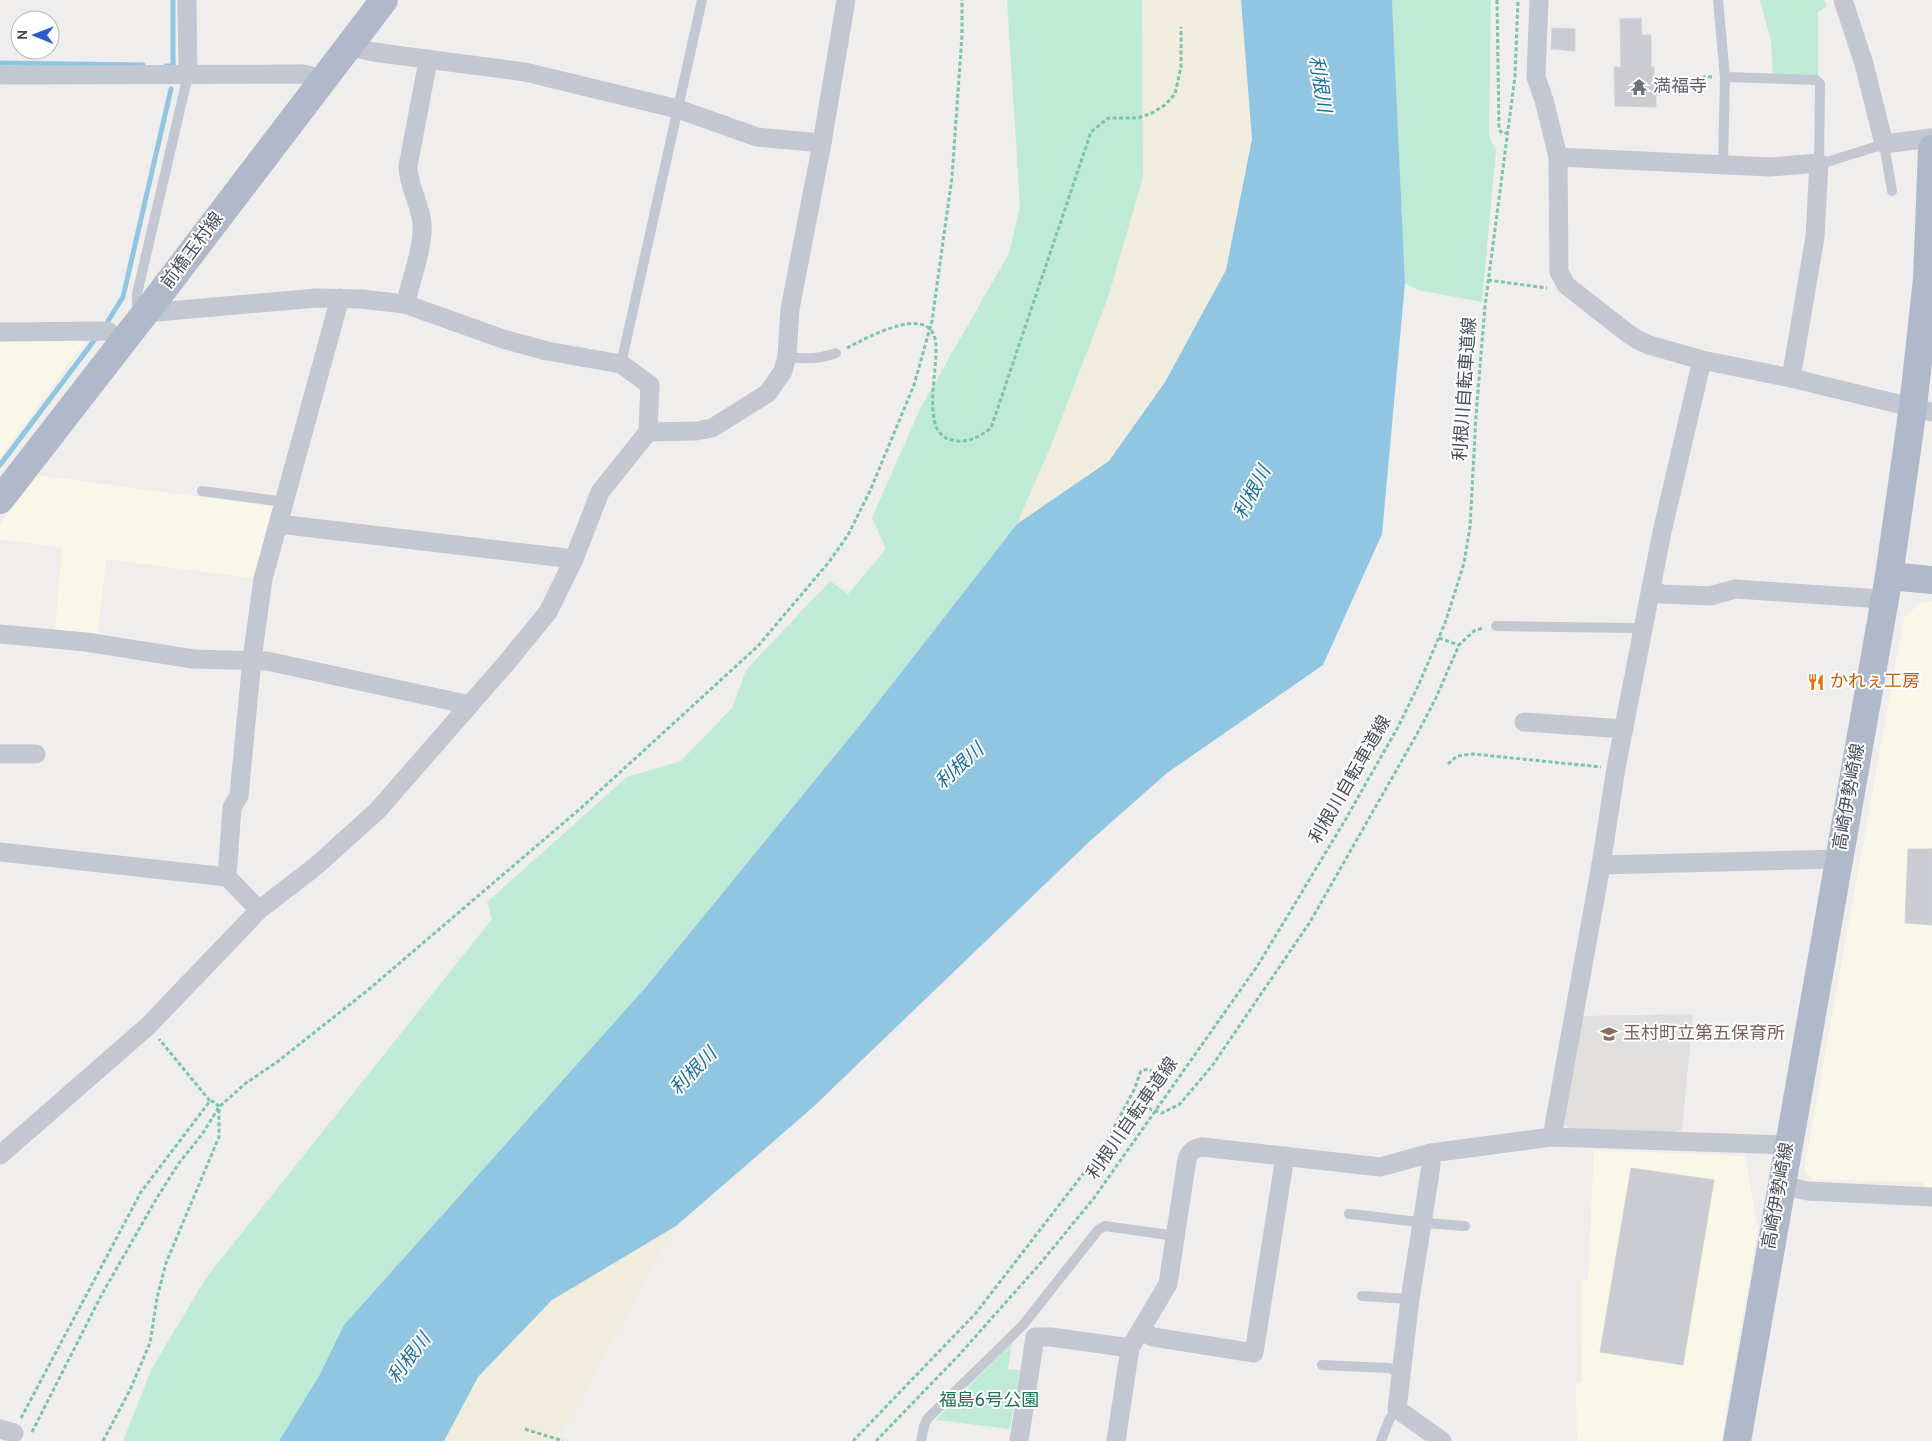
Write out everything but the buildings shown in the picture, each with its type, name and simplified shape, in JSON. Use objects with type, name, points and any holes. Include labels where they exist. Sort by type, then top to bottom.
[{"type":"main road","name":"前橋玉村線","points":[[0,500],[148,310],[384,0]]},
{"type":"main road","name":"高崎伊勢崎線","points":[[1737,1441],[1887,589],[1923,410],[1932,150]]},
{"type":"main road","points":[[1887,589],[1932,580]]},
{"type":"street","points":[[187,0],[188,75]]},
{"type":"street","points":[[648,432],[696,431],[712,428],[768,393],[783,371],[787,356],[790,309],[822,143],[846,0]]},
{"type":"street","points":[[1539,0],[1536,77],[1544,100],[1558,157],[1559,272],[1566,286],[1638,340],[1702,360],[1791,378],[1923,410]]},
{"type":"street","points":[[1842,0],[1864,64],[1884,144],[1932,138]]},
{"type":"street","points":[[351,44],[362,50],[428,61],[525,72],[678,109],[757,137],[822,143]]},
{"type":"street","points":[[406,304],[422,235],[422,221],[408,179],[408,166],[428,61]]},
{"type":"street","points":[[0,75],[303,74],[322,79]]},
{"type":"street","points":[[1558,157],[1770,167],[1820,163],[1815,237],[1791,378]]},
{"type":"street","points":[[0,1155],[148,1026],[259,910],[316,866],[378,810],[470,706],[548,612],[574,559],[600,492],[648,432],[650,384],[621,364],[547,351],[503,339],[406,304],[340,298],[317,298],[157,312],[148,310]]},
{"type":"street","points":[[227,877],[232,807],[239,796],[252,660],[263,580],[340,298]]},
{"type":"street","points":[[0,332],[107,331],[123,341]]},
{"type":"street","points":[[1552,1137],[1601,865],[1616,768],[1650,590],[1702,360]]},
{"type":"street","points":[[279,524],[574,559]]},
{"type":"street","points":[[1650,590],[1662,594],[1710,596],[1735,589],[1868,598],[1887,589]]},
{"type":"street","points":[[0,634],[86,642],[193,659],[267,661],[470,706]]},
{"type":"street","points":[[1524,722],[1624,729]]},
{"type":"street","points":[[0,754],[36,754]]},
{"type":"street","points":[[0,852],[227,877],[259,910]]},
{"type":"street","points":[[1601,865],[1839,859]]},
{"type":"street","points":[[1116,1441],[1130,1348],[1168,1284],[1187,1159],[1190,1152],[1195,1148],[1202,1147],[1380,1167],[1430,1153],[1552,1137],[1788,1144]]},
{"type":"street","points":[[1430,1153],[1431,1166],[1410,1299],[1397,1410],[1442,1441]]},
{"type":"street","points":[[1142,1330],[1153,1337],[1254,1353],[1285,1156]]},
{"type":"street","points":[[1781,1185],[1808,1191],[1932,1196]]},
{"type":"street","points":[[1019,1441],[1029,1331],[1051,1337],[1130,1348]]},
{"type":"lane","points":[[621,364],[702,0]]},
{"type":"lane","points":[[1718,0],[1725,77],[1723,164]]},
{"type":"lane","points":[[148,310],[137,305],[136,300],[188,75]]},
{"type":"lane","points":[[1725,77],[1816,80],[1820,84],[1820,163],[1884,144],[1892,191]]},
{"type":"lane","points":[[787,356],[797,359],[825,357],[836,352]]},
{"type":"lane","points":[[202,491],[285,502]]},
{"type":"lane","points":[[1496,626],[1643,629]]},
{"type":"lane","points":[[1349,1214],[1410,1220],[1421,1223],[1465,1226]]},
{"type":"lane","points":[[921,1441],[927,1419],[1029,1331],[1098,1230],[1105,1226],[1176,1236]]},
{"type":"lane","points":[[1362,1296],[1410,1299]]},
{"type":"lane","points":[[1322,1365],[1389,1368],[1400,1373]]},
{"type":"lane","points":[[1381,1441],[1389,1420],[1397,1410]]},
{"type":"path","points":[[15,1431],[102,1294],[158,1196],[179,1164],[203,1134],[219,1107],[246,1083],[277,1062],[368,990],[581,808],[678,717],[758,646],[829,562],[848,535],[870,491],[914,384],[930,328],[937,294],[952,177],[962,36],[962,0]]},
{"type":"path","points":[[1497,0],[1498,129],[1502,133],[1507,133]]},
{"type":"path","name":"利根川自転車道線","points":[[876,1441],[959,1354],[1039,1265],[1094,1198],[1242,989],[1290,913],[1398,727],[1439,638],[1464,563],[1470,527],[1476,416],[1488,280],[1505,164],[1507,133],[1515,76],[1518,0]]},
{"type":"path","points":[[836,352],[900,325],[918,324],[930,328],[934,332],[936,348],[932,406],[935,426],[941,435],[950,440],[963,441],[977,438],[991,428],[1091,132],[1108,118],[1138,118],[1152,112],[1165,105],[1175,94],[1181,67],[1181,27]]},
{"type":"path","points":[[1662,86],[1700,86],[1704,77],[1725,77]]},
{"type":"path","points":[[1488,280],[1548,288],[1566,286]]},
{"type":"path","points":[[853,1441],[976,1313],[1103,1148],[1134,1090],[1141,1072],[1148,1069],[1156,1074],[1147,1101],[1147,1108],[1154,1112],[1162,1113],[1180,1104],[1196,1087],[1310,922],[1417,734],[1435,700],[1459,645],[1474,632],[1496,626]]},
{"type":"path","points":[[1439,638],[1459,645]]},
{"type":"path","points":[[1448,764],[1457,756],[1473,754],[1616,768]]},
{"type":"path","points":[[104,1441],[130,1390],[150,1343],[166,1263],[219,1137],[219,1107],[215,1102],[210,1101],[148,1026]]},
{"type":"path","points":[[15,1431],[141,1192],[210,1101]]},
{"type":"path","points":[[525,1429],[563,1441]]},
{"type":"shaded area","points":[[0,341],[86,341],[0,458]]},
{"type":"shaded area","points":[[37,475],[275,507],[257,579],[106,559],[98,635],[55,630],[62,548],[0,539],[0,524]]},
{"type":"shaded area","points":[[1922,602],[1932,602],[1932,1191],[1928,1191],[1922,1182],[1814,1180],[1804,1170],[1904,617]]},
{"type":"shaded area","points":[[1693,1014],[1682,1129],[1671,1134],[1585,1134],[1561,1124],[1580,1016]]},
{"type":"shaded area","points":[[1594,1150],[1745,1156],[1758,1229],[1721,1441],[1577,1441],[1576,1383],[1582,1382],[1581,1280],[1588,1279]]},
{"type":"green space","points":[[1007,0],[1142,0],[1143,178],[1108,298],[1051,446],[1017,524],[864,720],[645,988],[344,1325],[319,1376],[279,1441],[123,1441],[152,1368],[206,1278],[492,919],[487,902],[627,777],[681,761],[732,708],[746,670],[830,581],[848,594],[886,549],[872,518],[920,409],[1009,253],[1020,206]]},
{"type":"green space","points":[[1392,0],[1491,0],[1489,133],[1491,142],[1496,150],[1482,302],[1418,290],[1405,283]]},
{"type":"green space","points":[[1760,0],[1824,0],[1827,6],[1818,12],[1818,76],[1773,76],[1771,41]]},
{"type":"green space","name":"福島6号公園","points":[[1012,1343],[1008,1369],[1020,1370],[1010,1429],[936,1420]]},
{"type":"sand","points":[[1142,0],[1241,0],[1252,139],[1226,270],[1165,382],[1109,461],[1017,524],[1051,446],[1108,298],[1143,178]]},
{"type":"sand","points":[[676,1226],[558,1441],[444,1441],[478,1377],[552,1300]]},
{"type":"water","name":"利根川","points":[[1241,0],[1392,0],[1405,283],[1382,534],[1323,665],[1167,773],[1090,841],[812,1108],[676,1226],[552,1300],[478,1377],[444,1441],[279,1441],[319,1376],[344,1325],[645,988],[864,720],[1017,524],[1109,461],[1165,382],[1226,270],[1252,139]]},
{"type":"waterway","points":[[166,66],[173,66],[173,0]]},
{"type":"waterway","points":[[0,63],[143,65]]},
{"type":"waterway","points":[[108,321],[123,297],[171,89]]},
{"type":"waterway","points":[[0,465],[96,338]]},
{"type":"place","name":"満福寺","points":[[1639,87]]},
{"type":"place","name":"かれぇ工房","points":[[1816,682]]},
{"type":"place","name":"玉村町立第五保育所","points":[[1609,1034]]}]
